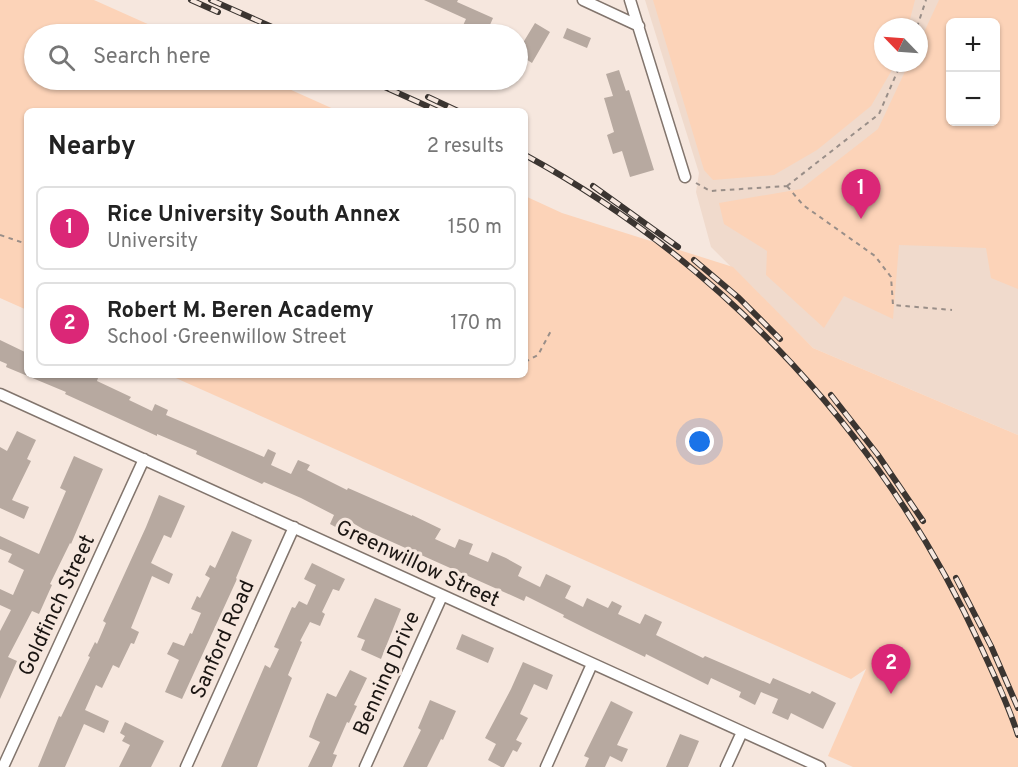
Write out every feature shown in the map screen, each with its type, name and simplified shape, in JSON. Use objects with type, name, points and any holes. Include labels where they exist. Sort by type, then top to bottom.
[{"type":"street","points":[[583,0],[639,26]]},
{"type":"street","points":[[630,0],[685,177]]},
{"type":"street","name":"Greenwillow Street","points":[[0,394],[820,767]]},
{"type":"street","name":"Goldfinch Street","points":[[3,767],[144,459]]},
{"type":"street","name":"Sanford Road","points":[[186,767],[294,527]]},
{"type":"street","name":"Benning Drive","points":[[365,767],[442,596]]},
{"type":"street","points":[[546,767],[592,664]]},
{"type":"street","points":[[726,767],[742,732]]},
{"type":"path","points":[[920,18],[926,0]]},
{"type":"path","points":[[685,177],[710,191],[787,186],[879,114],[897,72]]},
{"type":"path","points":[[787,186],[803,205],[875,256],[891,276],[893,305],[952,310]]},
{"type":"path","points":[[0,235],[24,243]]},
{"type":"path","points":[[528,360],[538,355],[552,329]]},
{"type":"shaded area","points":[[0,0],[94,0],[148,24],[24,24],[24,90],[291,90],[331,108],[24,108],[24,309],[0,298]]},
{"type":"shaded area","points":[[645,0],[1018,0],[1018,435],[813,348],[711,247],[696,192],[699,173]]},
{"type":"shaded area","points":[[653,0],[915,0],[910,18],[874,18],[874,72],[891,72],[871,106],[817,150],[774,175],[713,180],[704,170]]},
{"type":"shaded area","points":[[939,0],[1018,0],[1018,289],[991,278],[986,248],[899,245],[893,319],[844,296],[824,328],[766,275],[767,251],[724,224],[719,203],[801,189],[878,129],[905,72],[928,72],[928,24]]},
{"type":"shaded area","points":[[528,197],[562,213],[733,267],[813,348],[1018,435],[1018,767],[853,767],[828,756],[866,669],[851,679],[176,378],[528,378]]},
{"type":"building","points":[[424,0],[458,0],[457,2],[493,18],[490,24],[464,24],[466,19]]},
{"type":"building","points":[[535,23],[550,32],[532,63],[528,60],[528,35]]},
{"type":"building","points":[[567,28],[591,38],[587,48],[563,38]]},
{"type":"building","points":[[619,70],[626,91],[629,90],[654,170],[630,177],[622,151],[613,154],[607,135],[614,132],[604,98],[613,96],[606,74]]},
{"type":"building","points":[[0,340],[24,352],[24,374],[6,367],[7,364],[0,361]]},
{"type":"building","points":[[32,378],[98,378],[97,381],[131,397],[129,400],[152,411],[155,404],[168,410],[166,415],[264,457],[268,449],[276,453],[271,465],[291,474],[298,460],[310,465],[307,470],[347,490],[348,488],[441,529],[435,539],[455,548],[459,539],[473,544],[469,554],[488,562],[492,552],[506,558],[522,567],[518,576],[540,587],[546,574],[571,586],[565,598],[583,607],[587,598],[608,608],[612,601],[622,606],[618,614],[640,624],[645,614],[662,622],[656,635],[703,658],[705,656],[770,684],[773,678],[810,694],[812,691],[836,703],[823,729],[791,713],[788,720],[772,713],[778,699],[761,692],[755,705],[739,697],[741,692],[711,678],[708,685],[646,654],[645,657],[591,631],[526,596],[524,601],[363,529],[346,519],[341,530],[330,524],[334,515],[301,498],[264,482],[262,484],[196,454],[197,451],[157,434],[157,436],[65,394],[66,392]]},
{"type":"building","points":[[17,431],[36,440],[27,459],[31,461],[12,500],[29,507],[24,519],[0,508],[0,447],[7,451]]},
{"type":"building","points":[[74,456],[103,469],[71,544],[50,584],[52,585],[39,614],[32,611],[8,657],[17,661],[0,699],[0,631],[11,610],[0,605],[0,589],[13,595],[24,570],[8,562],[12,554],[0,549],[0,536],[39,554],[66,491],[60,488]]},
{"type":"building","points":[[159,495],[185,506],[171,538],[164,535],[151,563],[173,574],[169,584],[152,576],[131,628],[139,632],[134,644],[131,643],[119,668],[113,665],[102,688],[96,685],[85,710],[109,721],[104,733],[84,724],[65,767],[38,767],[59,716],[61,717],[95,642],[97,644],[106,623],[103,621]]},
{"type":"building","points":[[232,531],[252,540],[237,579],[182,699],[165,692],[179,660],[167,654],[173,642],[184,646],[190,633],[192,634],[201,613],[191,609],[197,596],[200,598],[210,578],[205,575],[210,565],[215,568]]},
{"type":"building","points":[[312,563],[345,579],[339,591],[333,589],[322,612],[325,614],[320,626],[310,622],[300,641],[302,642],[288,675],[292,678],[257,767],[221,767],[265,665],[270,668],[279,649],[274,647],[292,607],[295,608],[299,601],[307,605],[316,585],[304,579]]},
{"type":"building","points":[[375,598],[401,609],[381,659],[361,650],[365,640],[357,637]]},
{"type":"building","points":[[462,634],[494,648],[488,663],[456,649]]},
{"type":"building","points":[[523,662],[553,675],[547,690],[534,684],[520,714],[528,718],[516,740],[522,743],[517,752],[513,750],[504,767],[501,767],[488,760],[496,744],[485,738]]},
{"type":"building","points":[[350,670],[367,678],[354,705],[357,706],[333,754],[337,755],[332,767],[308,767],[320,742],[309,737],[327,693],[336,697]]},
{"type":"building","points":[[430,700],[456,711],[427,767],[403,767],[421,730],[418,728]]},
{"type":"building","points":[[611,701],[633,712],[617,745],[628,749],[622,762],[610,756],[605,767],[585,767],[589,758],[584,756]]},
{"type":"building","points":[[125,722],[164,741],[151,767],[119,767],[130,745],[122,741],[125,736],[120,733]]},
{"type":"building","points":[[680,734],[699,741],[688,767],[666,767]]},
{"type":"railway","points":[[191,0],[218,12]]},
{"type":"railway","points":[[211,0],[265,24]]},
{"type":"railway","points":[[391,90],[431,108]]},
{"type":"railway","points":[[428,97],[452,108]]},
{"type":"railway","points":[[528,157],[598,199],[667,248],[732,304],[792,364],[848,429],[898,498],[943,571],[991,668],[1018,735]]},
{"type":"railway","points":[[593,186],[678,247]]},
{"type":"railway","points":[[694,260],[739,298],[780,339]]},
{"type":"railway","points":[[831,395],[878,455],[923,521]]},
{"type":"railway","points":[[956,578],[991,646],[1018,708]]},
{"type":"place","name":"Rice University South Annex","points":[[861,219]]},
{"type":"place","name":"Robert M. Beren Academy","points":[[891,694]]}]
